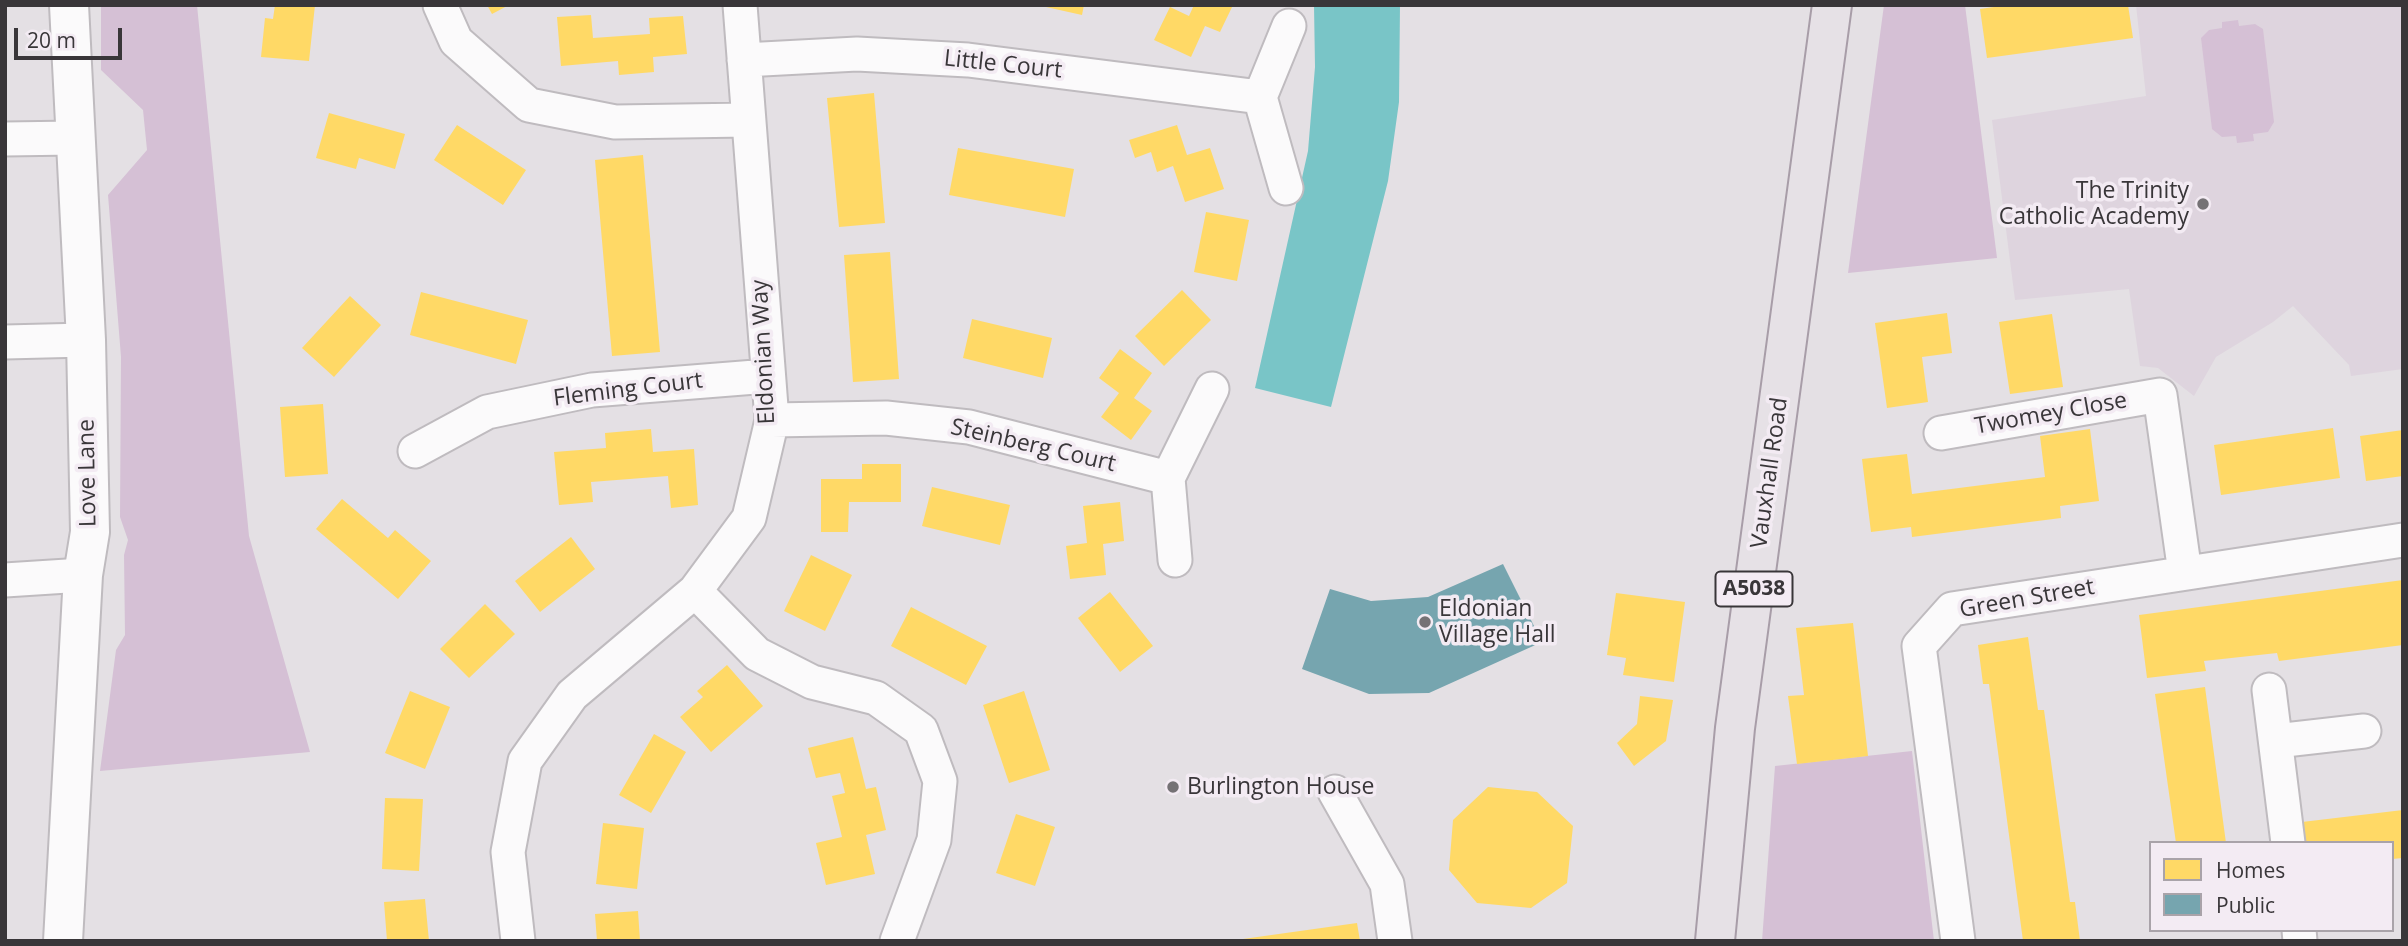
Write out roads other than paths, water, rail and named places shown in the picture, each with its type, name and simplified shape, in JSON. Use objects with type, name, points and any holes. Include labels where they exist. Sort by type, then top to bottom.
[{"type":"main road","name":"Vauxhall Road","points":[[1715,941],[1735,728],[1832,5]]},
{"type":"street","name":"Love Lane","points":[[63,941],[83,575],[90,532],[86,340],[69,5]]},
{"type":"street","points":[[440,5],[456,41],[530,105],[615,122],[747,120]]},
{"type":"street","name":"Eldonian Way","points":[[518,941],[508,852],[525,761],[572,695],[695,591],[749,518],[772,420],[740,5]]},
{"type":"street","points":[[1286,188],[1260,97],[1289,26]]},
{"type":"street","name":"Little Court","points":[[744,60],[857,54],[968,60],[1260,97]]},
{"type":"street","points":[[5,139],[75,138]]},
{"type":"street","points":[[5,342],[86,340]]},
{"type":"street","name":"Fleming Court","points":[[415,450],[487,412],[592,390],[768,376]]},
{"type":"street","points":[[1175,560],[1168,478],[1212,389]]},
{"type":"street","name":"Twomey Close","points":[[1941,433],[2160,395],[2185,573]]},
{"type":"street","name":"Steinberg Court","points":[[772,420],[886,418],[968,427],[1168,478]]},
{"type":"street","name":"Green Street","points":[[1958,941],[1919,646],[1952,609],[2403,540]]},
{"type":"street","points":[[5,580],[83,575]]},
{"type":"street","points":[[695,591],[757,654],[812,682],[876,698],[921,730],[940,781],[934,840],[897,941]]},
{"type":"street","points":[[2269,690],[2288,841]]},
{"type":"street","points":[[2276,741],[2364,731]]},
{"type":"street","points":[[1335,792],[1387,884],[1395,941]]},
{"type":"water","points":[[1314,5],[1400,5],[1399,102],[1388,181],[1331,407],[1255,388],[1308,151],[1315,67]]},
{"type":"place","name":"The Trinity Catholic Academy","points":[[2203,204]]},
{"type":"place","name":"Eldonian Village Hall","points":[[1425,622]]},
{"type":"place","name":"Burlington House","points":[[1173,787]]}]
